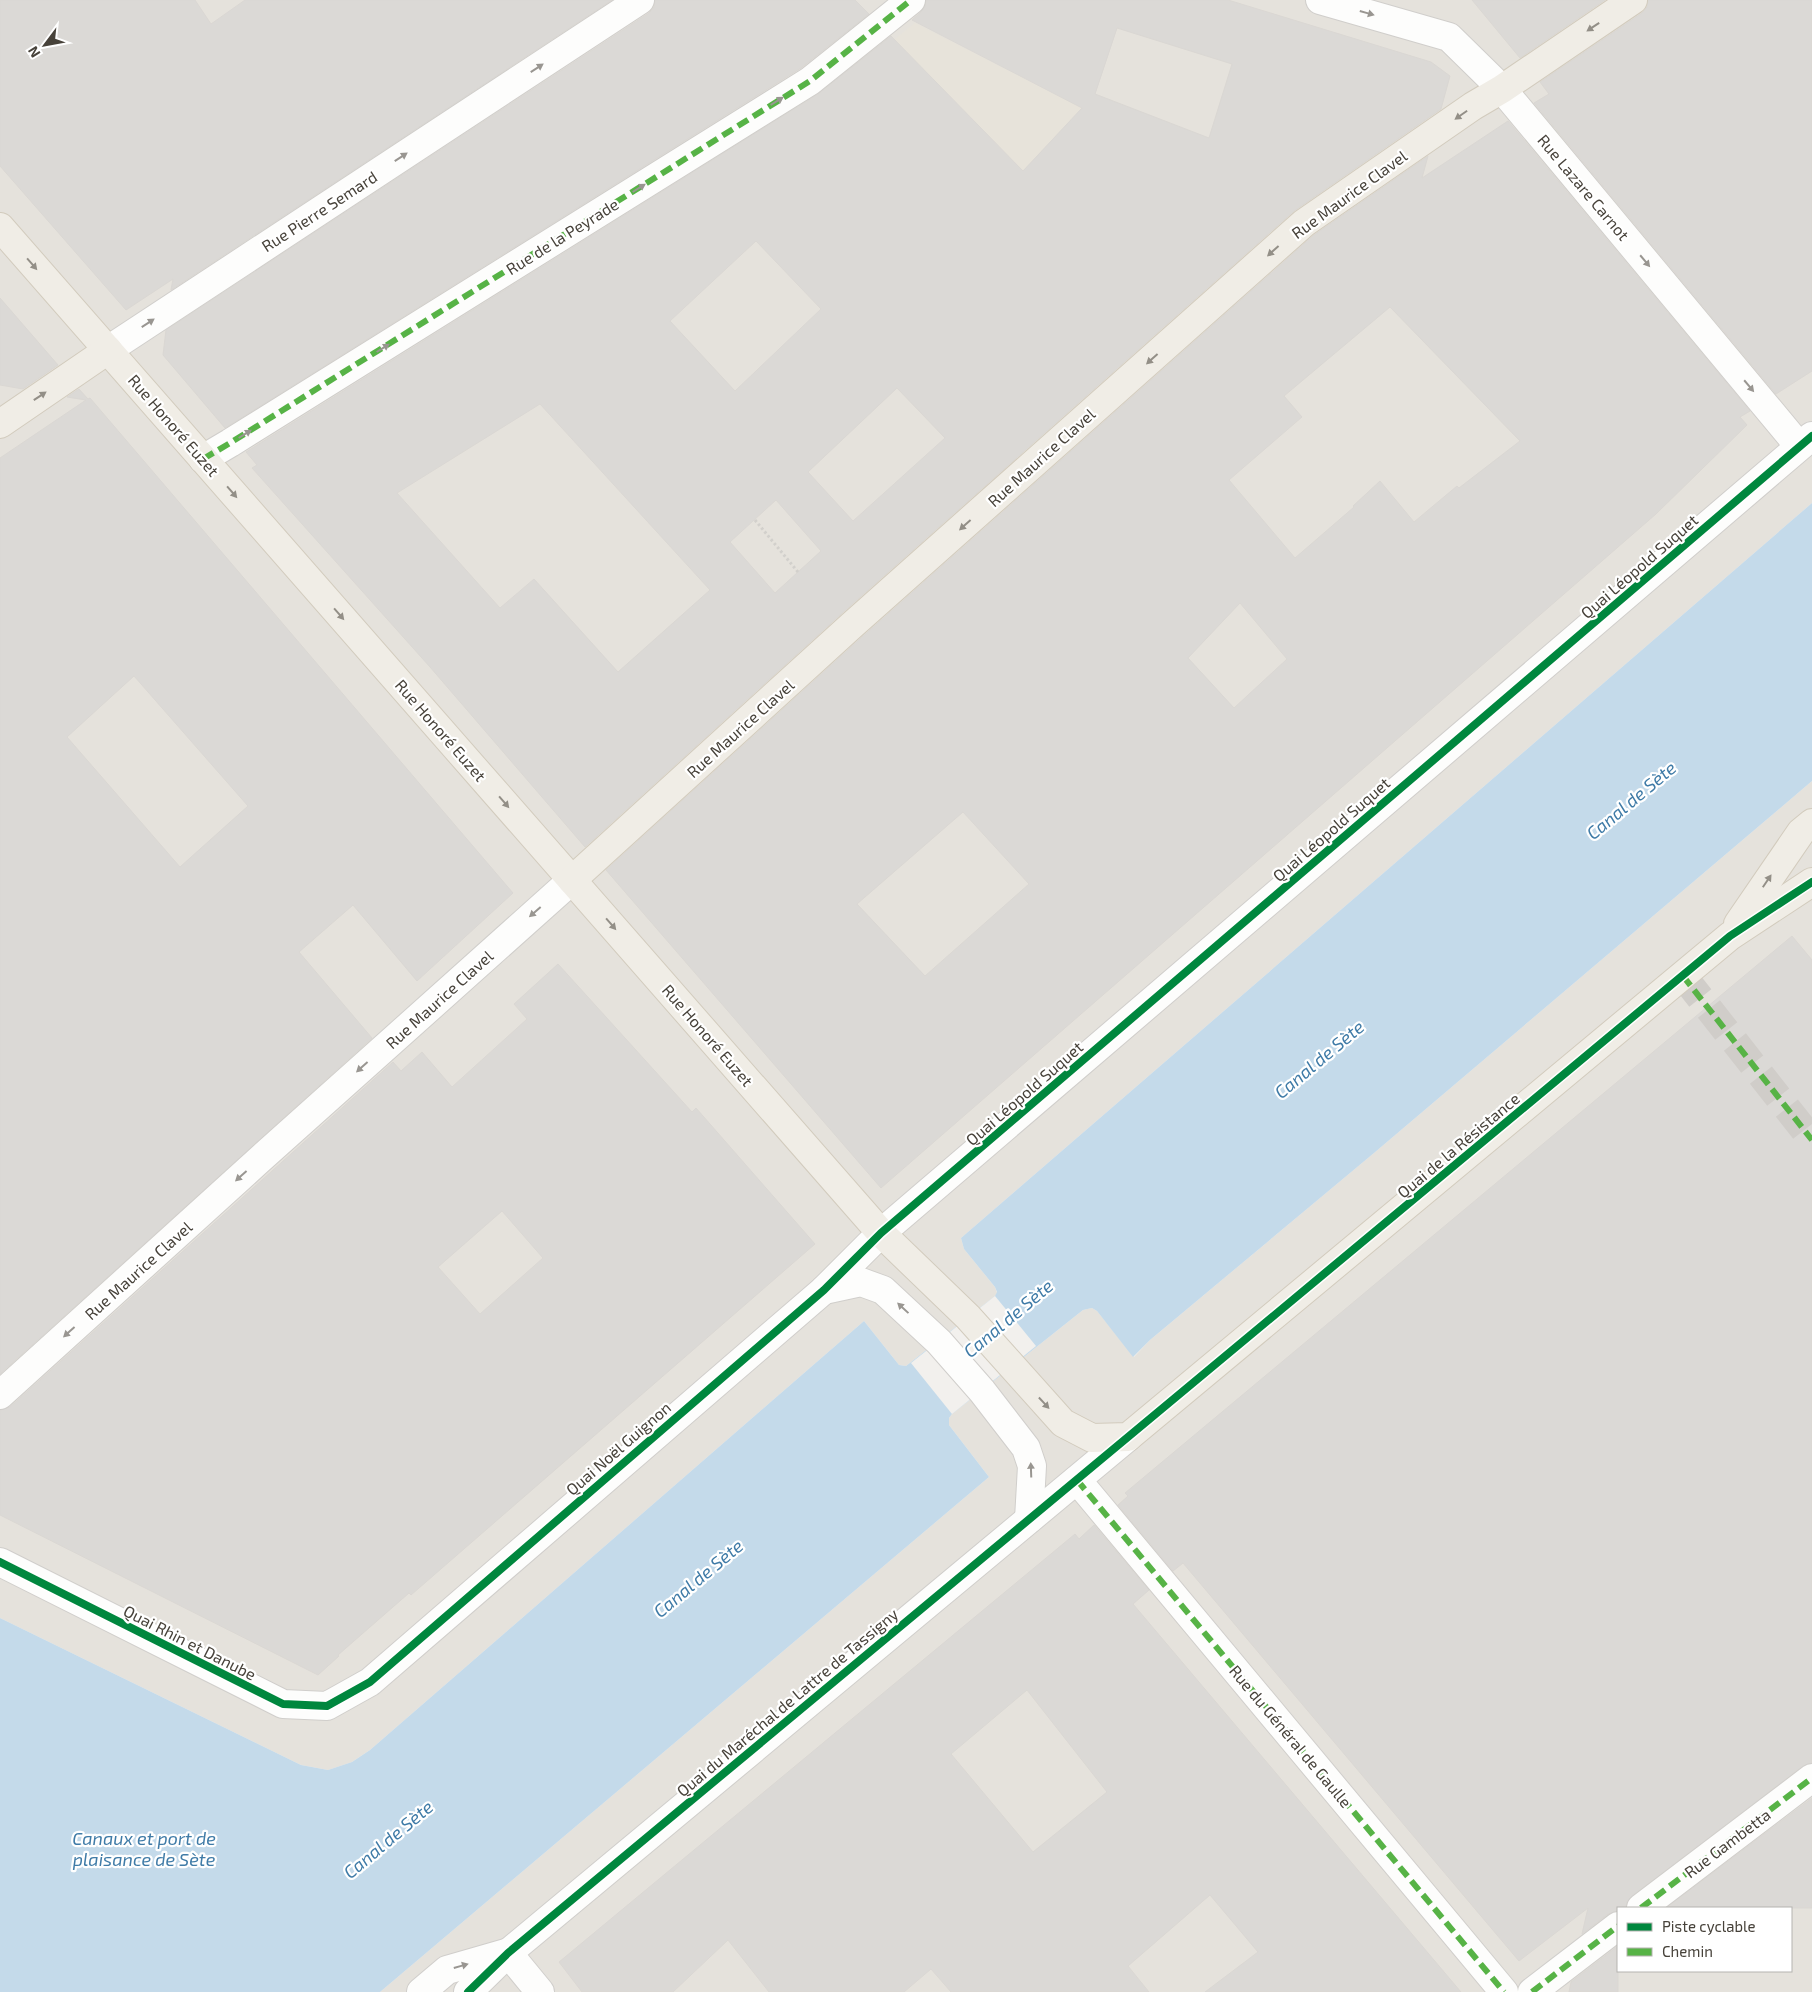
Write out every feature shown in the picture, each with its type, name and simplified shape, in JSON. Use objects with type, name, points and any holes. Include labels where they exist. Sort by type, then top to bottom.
[{"type":"main road","name":"Rue Maurice Clavel","points":[[572,880],[851,626],[1304,223],[1473,106],[1502,89],[1633,0]]},
{"type":"main road","name":"Rue Honoré Euzet","points":[[0,227],[881,1233],[968,1317],[1063,1423],[1092,1438],[1128,1437]]},
{"type":"main road","name":"Rue Pierre Semard","points":[[1,421],[108,350]]},
{"type":"main road","points":[[1730,936],[1801,832],[1812,823]]},
{"type":"main road","name":"Quai de la Résistance","points":[[1128,1437],[1730,936],[1812,882]]},
{"type":"street","name":"Rue Pierre Semard","points":[[108,350],[640,0]]},
{"type":"street","name":"Rue de la Peyrade","points":[[203,459],[810,81],[911,0]]},
{"type":"street","name":"Rue Lazare Carnot","points":[[1320,0],[1449,37],[1502,89],[1806,441]]},
{"type":"street","name":"Quai Léopold Suquet","points":[[881,1233],[1806,441]]},
{"type":"street","name":"Rue Maurice Clavel","points":[[0,1395],[572,880]]},
{"type":"street","name":"Quai Noël Guignon","points":[[370,1682],[824,1290],[881,1233]]},
{"type":"street","points":[[824,1290],[861,1282],[883,1290],[939,1342],[982,1391],[1026,1448],[1032,1466],[1029,1519]]},
{"type":"street","name":"Quai du Maréchal de Lattre de Tassigny","points":[[468,1992],[508,1953],[1128,1437]]},
{"type":"street","name":"Rue du Général de Gaulle","points":[[1077,1480],[1504,1992]]},
{"type":"street","name":"Quai Rhin et Danube","points":[[0,1562],[283,1704],[327,1706],[370,1682]]},
{"type":"street","name":"Rue Gambetta","points":[[1643,1907],[1812,1778]]},
{"type":"street","points":[[1532,1992],[1617,1927]]},
{"type":"street","points":[[421,1992],[447,1970],[508,1953],[540,1992]]},
{"type":"path","points":[[755,520],[798,572]]},
{"type":"shaded area","points":[[0,0],[1812,0],[1812,503],[961,1238],[964,1249],[995,1287],[997,1293],[995,1296],[906,1366],[899,1365],[864,1321],[370,1750],[352,1762],[328,1770],[301,1765],[0,1618]]},
{"type":"shaded area","points":[[915,23],[1082,108],[964,234],[828,93]]},
{"type":"shaded area","points":[[1812,781],[1812,1992],[380,1992],[989,1477],[949,1425],[949,1418],[952,1414],[1083,1310],[1092,1308],[1097,1311],[1134,1357],[1150,1340],[1374,1153]]},
{"type":"water","name":"Canaux et port de plaisance de Sète","points":[[1812,503],[1812,781],[1374,1153],[1150,1340],[1133,1357],[1097,1311],[1092,1308],[1083,1310],[952,1414],[949,1418],[949,1425],[989,1477],[380,1992],[0,1992],[0,1618],[301,1765],[328,1770],[352,1762],[370,1750],[864,1321],[899,1365],[906,1366],[995,1296],[997,1292],[995,1287],[964,1249],[961,1238]]},
{"type":"pier","points":[[995,1296],[1036,1346],[952,1414],[911,1363]]},
{"type":"building","points":[[0,0],[195,0],[211,24],[245,0],[612,0],[171,290],[173,279],[126,310],[0,166]]},
{"type":"building","points":[[655,0],[855,0],[869,14],[801,68],[225,428],[163,355],[166,330],[649,13],[654,7]]},
{"type":"building","points":[[926,0],[1228,0],[1431,62],[1450,76],[1441,109],[1294,211],[841,614],[585,847],[430,667],[252,468],[257,465],[246,452],[818,94],[891,36],[1023,171],[1082,108],[912,20],[925,6]],"holes":[[[1117,28],[1232,64],[1209,138],[1095,94]],[[756,241],[821,309],[735,391],[670,321]],[[897,388],[945,438],[853,521],[808,472]],[[540,404],[710,590],[618,672],[534,579],[500,608],[397,493]],[[776,500],[821,551],[775,593],[730,542]]]},
{"type":"building","points":[[1472,0],[1605,0],[1520,58]]},
{"type":"building","points":[[1648,0],[1812,0],[1812,371],[1776,394],[1534,103],[1549,94],[1540,82],[1642,13],[1647,7]]},
{"type":"building","points":[[1508,121],[1750,411],[1740,417],[1747,425],[1656,514],[881,1188],[606,870],[861,638],[1314,235],[1428,156],[1422,178]],"holes":[[[1390,307],[1520,441],[1459,488],[1457,486],[1414,522],[1380,481],[1354,507],[1295,558],[1229,480],[1302,417],[1284,396]],[[1240,603],[1287,659],[1234,708],[1188,658]],[[963,812],[1029,884],[925,976],[857,904]]]},
{"type":"building","points":[[0,298],[58,365],[23,389],[0,385]]},
{"type":"building","points":[[79,389],[88,399],[90,398],[513,893],[417,981],[353,905],[299,952],[372,1038],[0,1374],[0,458],[86,400],[67,397]],"holes":[[[134,676],[248,806],[180,867],[67,737]]]},
{"type":"building","points":[[1792,936],[1812,960],[1812,1763],[1803,1766],[1632,1896],[1627,1902],[1626,1907],[1617,1907],[1617,1911],[1608,1914],[1582,1934],[1588,1908],[1519,1961],[1183,1563],[1173,1571],[1118,1505],[1128,1496],[1125,1493]]},
{"type":"building","points":[[558,964],[692,1112],[696,1108],[815,1244],[411,1595],[409,1593],[318,1675],[0,1515],[0,1410],[10,1407],[393,1062],[401,1071],[422,1052],[452,1087],[527,1019],[514,1004]],"holes":[[[502,1211],[543,1258],[480,1314],[438,1267]]]},
{"type":"building","points":[[1094,1525],[1149,1590],[1133,1604],[1461,1992],[1205,1992],[1258,1952],[1210,1895],[1128,1966],[1149,1992],[951,1992],[931,1969],[904,1992],[769,1992],[728,1940],[673,1992],[582,1992],[559,1962],[1075,1534],[1079,1539]],"holes":[[[1027,1690],[1107,1792],[1033,1852],[951,1754]]]},
{"type":"building","points":[[1812,1798],[1812,1908],[1667,1907]]},
{"type":"building","points":[[1617,1947],[1618,1992],[1569,1992],[1571,1982]]},
{"type":"tunnel","points":[[1683,976],[1812,1140]]},
{"type":"marked path","points":[[203,459],[810,81],[911,0]]},
{"type":"marked path","points":[[1683,976],[1812,1140]]},
{"type":"marked path","points":[[1077,1480],[1504,1992]]},
{"type":"marked path","points":[[1642,1907],[1812,1778]]},
{"type":"marked path","points":[[1532,1992],[1617,1927]]},
{"type":"cycle path","points":[[0,1562],[283,1704],[327,1706],[370,1682],[824,1290],[881,1233],[1812,436]]},
{"type":"cycle path","points":[[468,1992],[508,1953],[1730,936],[1812,882]]},
{"type":"water label","name":"Canal de Sète","points":[[1631,800]]},
{"type":"water label","name":"Canal de Sète","points":[[1319,1059]]},
{"type":"water label","name":"Canal de Sète","points":[[1008,1318]]},
{"type":"water label","name":"Canal de Sète","points":[[698,1578]]},
{"type":"water label","name":"Canal de Sète","points":[[388,1839]]}]
